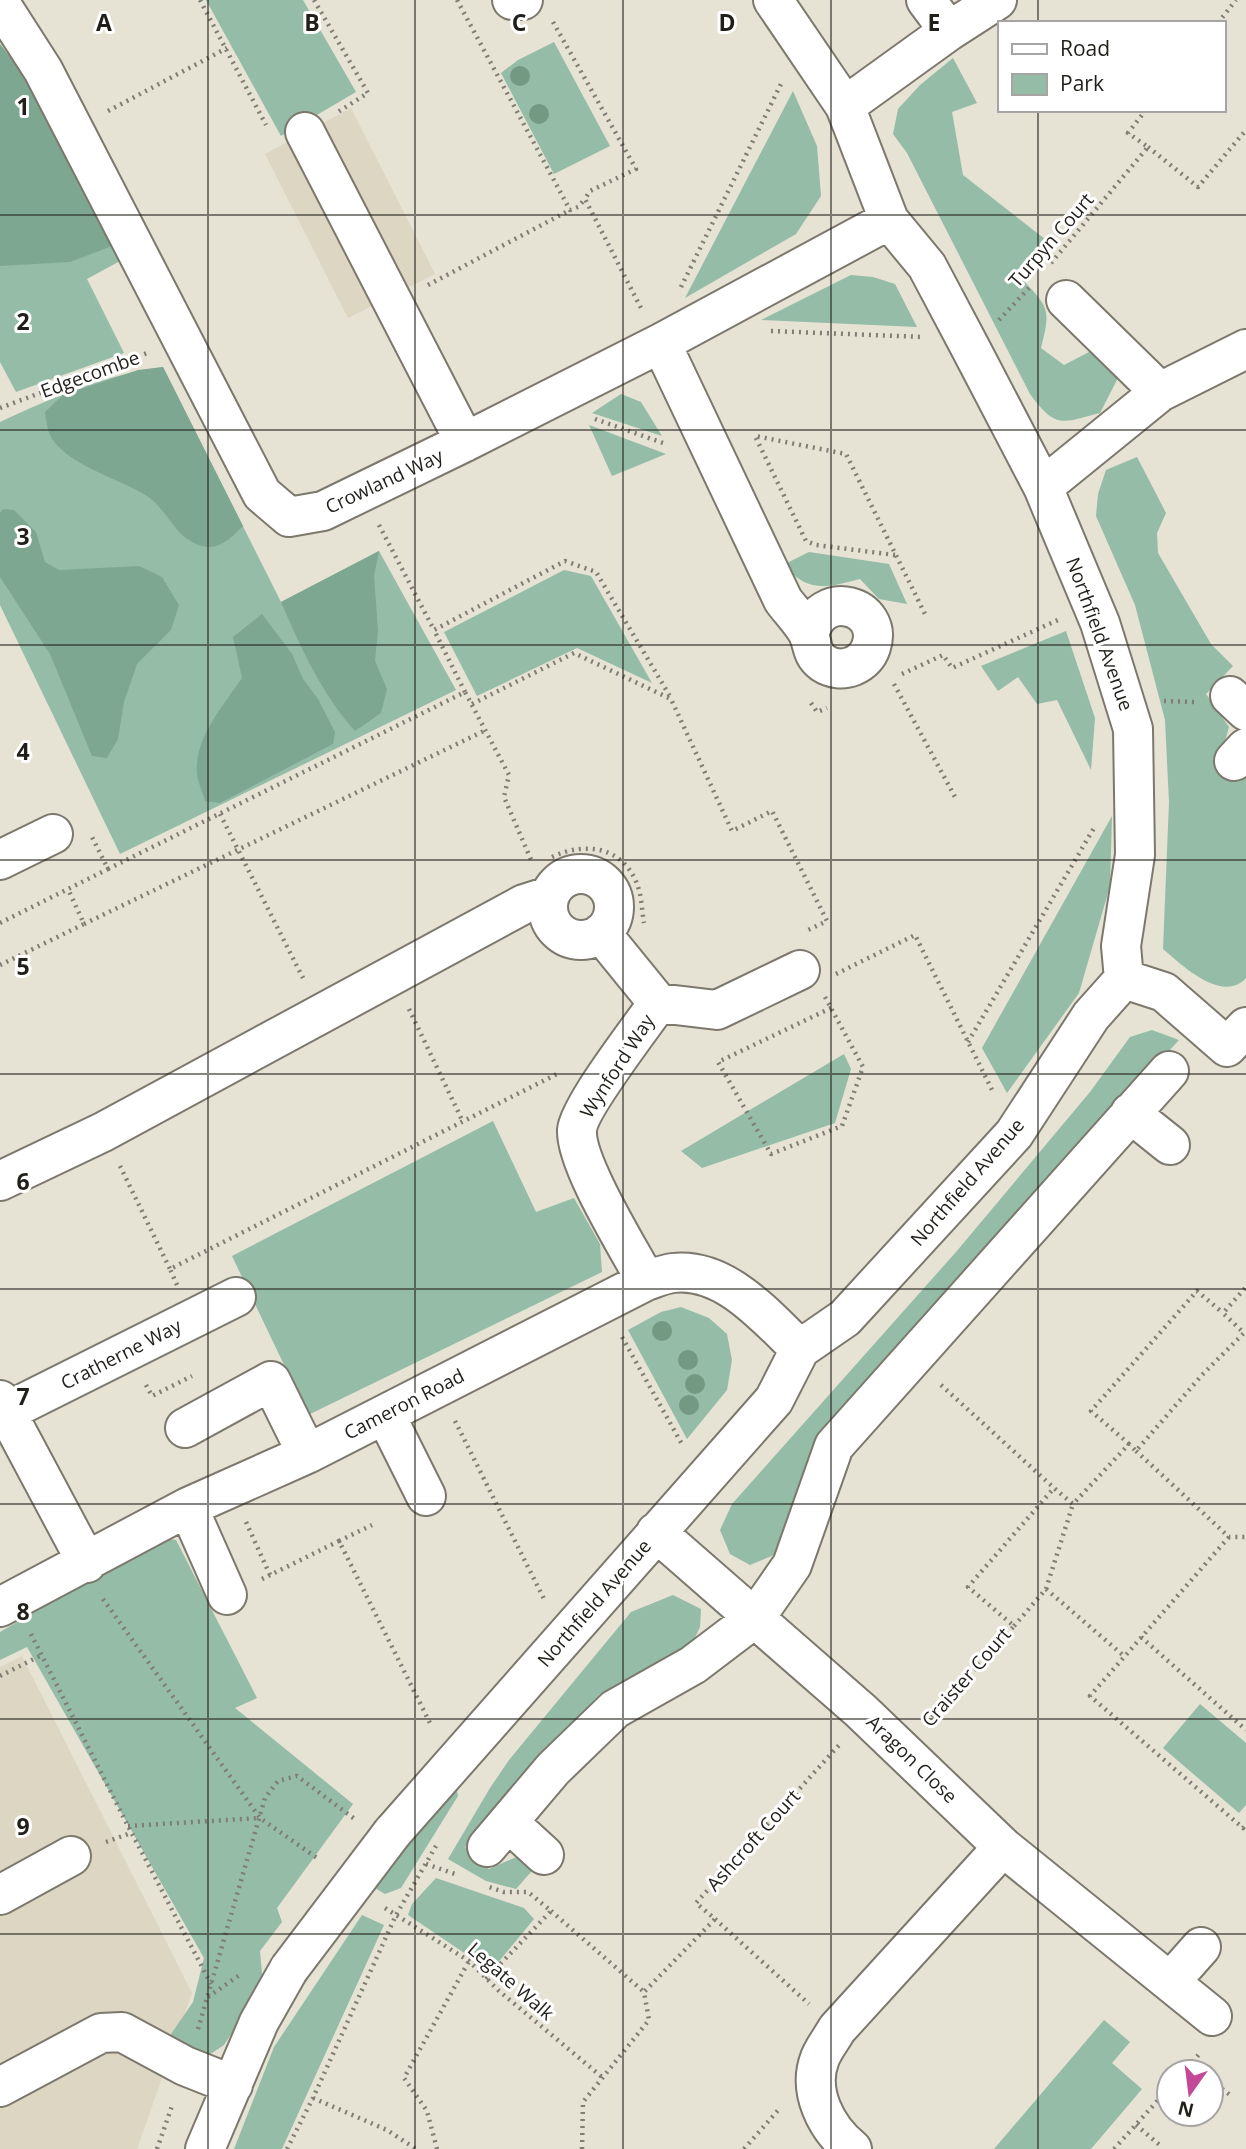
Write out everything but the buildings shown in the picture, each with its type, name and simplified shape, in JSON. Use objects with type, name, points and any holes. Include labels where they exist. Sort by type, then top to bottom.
[{"type":"street","points":[[512,0],[538,11]]},
{"type":"street","name":"Northfield Avenue","points":[[205,2149],[259,2022],[289,1969],[392,1833],[774,1400],[800,1349],[845,1318],[1014,1134],[1091,1016],[1124,979],[1121,946],[1135,855],[1133,729],[1100,623],[1043,487],[971,349],[927,266],[888,220],[845,106],[773,0]]},
{"type":"street","points":[[926,0],[949,31]]},
{"type":"street","points":[[845,106],[996,0]]},
{"type":"street","name":"Crowland Way","points":[[0,3],[43,71],[262,495],[289,517],[323,511],[465,442],[652,328],[888,220]]},
{"type":"street","points":[[305,132],[465,442]]},
{"type":"street","points":[[1057,284],[1160,392]]},
{"type":"street","points":[[652,328],[783,600],[809,636]]},
{"type":"street","points":[[1043,487],[1160,392],[1246,349]]},
{"type":"street","points":[[0,860],[53,834]]},
{"type":"street","points":[[542,875],[555,887],[571,875],[594,876],[604,883],[614,902],[609,925],[601,933],[585,940],[573,940],[563,935],[554,927],[549,917],[542,875]]},
{"type":"street","points":[[0,1181],[103,1132],[524,904],[542,875]]},
{"type":"street","name":"Wynford Way","points":[[601,933],[658,1003],[717,1010],[815,979]]},
{"type":"street","points":[[1124,979],[1164,992],[1240,1046]]},
{"type":"street","name":"Wynford Way","points":[[646,1281],[585,1167],[577,1129],[588,1104],[658,1003]]},
{"type":"street","points":[[540,1868],[497,1834],[554,1769],[615,1709],[693,1665],[755,1618],[792,1565],[834,1446],[1169,1071]]},
{"type":"street","points":[[1130,1113],[1170,1145]]},
{"type":"street","name":"Cameron Road","points":[[0,1607],[87,1563],[196,1523],[307,1454],[646,1281],[674,1273],[706,1277],[733,1288],[800,1349]]},
{"type":"street","name":"Cratherne Way","points":[[87,1563],[3,1406],[236,1297]]},
{"type":"street","points":[[185,1428],[271,1381],[307,1454]]},
{"type":"street","points":[[385,1414],[426,1496]]},
{"type":"street","points":[[196,1523],[227,1595]]},
{"type":"street","name":"Aragon Close","points":[[656,1532],[903,1749],[1003,1847],[1212,2017]]},
{"type":"street","points":[[852,2149],[824,2115],[814,2088],[820,2059],[837,2029],[1003,1847]]},
{"type":"street","points":[[0,1895],[71,1856]]},
{"type":"street","points":[[1170,1982],[1201,1947]]},
{"type":"street","points":[[0,2087],[101,2033],[122,2032],[185,2066],[233,2085]]},
{"type":"path","points":[[200,0],[277,145],[305,132],[368,93],[314,0]]},
{"type":"path","points":[[457,0],[570,211]]},
{"type":"path","points":[[1220,21],[1236,0]]},
{"type":"path","points":[[394,303],[578,207],[590,191],[636,169],[538,11]]},
{"type":"path","points":[[104,113],[227,48]]},
{"type":"path","points":[[680,289],[786,74]]},
{"type":"path","points":[[1144,112],[1128,133],[1198,187],[1246,130]]},
{"type":"path","name":"Turpyn Court","points":[[1057,284],[1148,147]]},
{"type":"path","points":[[585,199],[652,328]]},
{"type":"path","name":"Turpyn Court","points":[[971,349],[1031,287]]},
{"type":"path","points":[[760,330],[934,338]]},
{"type":"path","name":"Edgecombe","points":[[0,408],[181,341]]},
{"type":"path","points":[[583,415],[668,445]]},
{"type":"path","points":[[755,436],[806,541],[816,545],[895,555]]},
{"type":"path","points":[[747,439],[755,436],[846,454],[925,614]]},
{"type":"path","points":[[379,524],[509,775],[504,797],[542,875],[564,852],[587,848],[608,851],[628,868],[639,889],[645,926]]},
{"type":"path","points":[[434,629],[565,561],[596,572],[671,699],[732,831],[772,811],[827,921],[804,932]]},
{"type":"path","points":[[955,797],[891,678],[943,655],[952,668],[1068,616]]},
{"type":"path","points":[[472,704],[574,653],[671,699]]},
{"type":"path","points":[[108,869],[466,692]]},
{"type":"path","points":[[810,700],[817,712],[829,707]]},
{"type":"path","points":[[1156,700],[1228,703]]},
{"type":"path","points":[[0,965],[237,848],[486,730]]},
{"type":"path","points":[[220,814],[321,1014]]},
{"type":"path","points":[[968,1042],[1098,821]]},
{"type":"path","points":[[68,889],[83,923]]},
{"type":"path","points":[[831,1008],[718,1062],[771,1154],[842,1126],[863,1067],[831,1008],[815,979],[915,934],[1014,1134]]},
{"type":"path","points":[[393,975],[463,1122]]},
{"type":"path","points":[[170,1269],[564,1071]]},
{"type":"path","points":[[103,1132],[180,1290]]},
{"type":"path","points":[[1223,1313],[1246,1287]]},
{"type":"path","points":[[1136,1451],[1244,1333],[1198,1292],[1091,1411],[1229,1537],[1246,1537]]},
{"type":"path","points":[[617,1327],[688,1455]]},
{"type":"path","points":[[911,1359],[1073,1504]]},
{"type":"path","points":[[453,1417],[550,1611]]},
{"type":"path","points":[[1014,1626],[1046,1588],[1073,1504],[1129,1444]]},
{"type":"path","name":"Craister Court","points":[[903,1749],[1014,1626],[968,1587],[1054,1488]]},
{"type":"path","points":[[196,1523],[244,1518],[270,1575]]},
{"type":"path","points":[[227,1595],[372,1525]]},
{"type":"path","points":[[1229,1537],[1090,1696],[1243,1828],[1246,1824]]},
{"type":"path","points":[[339,1541],[432,1727]]},
{"type":"path","points":[[87,1563],[103,1599],[260,1818],[317,1858]]},
{"type":"path","points":[[1046,1588],[1124,1657]]},
{"type":"path","points":[[91,1605],[114,1593]]},
{"type":"path","points":[[43,1628],[31,1633],[212,1985]]},
{"type":"path","points":[[1141,1637],[1246,1730]]},
{"type":"path","points":[[0,1676],[42,1655]]},
{"type":"path","name":"Ashcroft Court","points":[[644,1992],[715,1919],[696,1903],[841,1743]]},
{"type":"path","points":[[157,2149],[212,1985],[265,1798],[278,1781],[297,1776],[358,1821],[392,1833]]},
{"type":"path","points":[[128,1826],[260,1818]]},
{"type":"path","points":[[540,1868],[528,1892],[644,1992],[649,2020],[583,2102],[582,2149]]},
{"type":"path","points":[[486,1979],[551,1911]]},
{"type":"path","name":"Legate Walk","points":[[313,2098],[396,1914],[469,1961],[486,1979],[602,2077]]},
{"type":"path","points":[[715,1919],[816,2010]]},
{"type":"path","points":[[437,2149],[427,2111],[404,2078],[469,1961]]},
{"type":"path","points":[[1225,2091],[1230,2095]]},
{"type":"path","points":[[287,2149],[313,2098],[387,2130],[416,2149]]},
{"type":"path","points":[[744,2149],[786,2102]]},
{"type":"path","points":[[1114,2149],[1155,2103]]},
{"type":"path","points":[[1135,2125],[1162,2147]]},
{"type":"shaded area","points":[[351,108],[435,274],[348,318],[265,154]]},
{"type":"shaded area","points":[[22,1656],[192,1993],[137,2149],[0,2149],[0,1667]]},
{"type":"green space","points":[[206,0],[303,0],[356,92],[281,136]]},
{"type":"green space","points":[[554,42],[610,146],[554,174],[501,73],[518,60]]},
{"type":"green space","points":[[0,44],[26,78],[120,261],[87,279],[124,353],[16,392],[0,362]]},
{"type":"green space","points":[[0,44],[26,78],[112,246],[70,262],[0,266]]},
{"type":"green space","points":[[953,58],[977,103],[952,112],[963,175],[1050,243],[1021,278],[1045,309],[1046,324],[1041,348],[1064,365],[1093,350],[1121,372],[1100,413],[1068,421],[1060,420],[1046,413],[1030,394],[907,153],[893,134],[898,109],[920,85]]},
{"type":"green space","points":[[793,91],[817,146],[821,196],[796,234],[685,298]]},
{"type":"green space","points":[[851,275],[873,277],[895,284],[917,327],[761,320]]},
{"type":"green space","points":[[163,367],[281,602],[379,551],[456,690],[120,854],[0,605],[0,422],[101,381]]},
{"type":"green space","points":[[163,367],[243,526],[225,542],[214,547],[192,542],[178,531],[155,502],[66,454],[49,433],[45,412],[63,395],[138,370]]},
{"type":"green space","points":[[621,394],[641,402],[662,436],[592,413]]},
{"type":"green space","points":[[589,425],[666,454],[612,476]]},
{"type":"green space","points":[[1137,457],[1166,513],[1157,533],[1158,553],[1211,644],[1233,666],[1206,694],[1229,727],[1221,756],[1246,772],[1246,978],[1236,985],[1226,987],[1191,972],[1163,949],[1169,802],[1165,720],[1135,605],[1096,516],[1098,494],[1106,470]]},
{"type":"green space","points":[[3,509],[14,510],[36,532],[45,562],[59,570],[139,566],[162,577],[179,605],[171,630],[137,664],[124,702],[118,739],[107,758],[92,756],[50,654],[0,577],[0,513]]},
{"type":"green space","points":[[379,551],[374,576],[378,630],[375,661],[387,689],[381,713],[355,731],[322,686],[281,602]]},
{"type":"green space","points":[[809,552],[889,564],[907,604],[879,599],[860,579],[827,586],[810,584],[792,574],[783,565]]},
{"type":"green space","points":[[564,570],[591,576],[652,683],[577,648],[477,696],[444,632]]},
{"type":"green space","points":[[262,614],[292,654],[303,679],[318,699],[335,732],[333,744],[220,803],[205,801],[197,774],[200,748],[211,723],[242,678],[233,637]]},
{"type":"green space","points":[[1066,631],[1095,718],[1091,770],[1057,700],[1037,704],[1018,677],[998,691],[981,666]]},
{"type":"green space","points":[[1112,816],[1110,886],[1079,993],[1007,1093],[982,1048]]},
{"type":"green space","points":[[1152,1030],[1179,1040],[829,1422],[774,1555],[750,1565],[730,1554],[720,1530],[732,1504],[956,1252],[1090,1092],[1130,1037]]},
{"type":"green space","points":[[844,1054],[851,1069],[835,1123],[702,1168],[681,1151]]},
{"type":"green space","points":[[493,1121],[536,1212],[574,1198],[600,1244],[602,1272],[308,1415],[232,1256]]},
{"type":"green space","points":[[681,1307],[709,1318],[727,1334],[732,1360],[727,1390],[687,1439],[628,1330],[661,1312]]},
{"type":"green space","points":[[161,1538],[176,1540],[257,1698],[235,1708],[353,1804],[277,1908],[282,1922],[260,1951],[263,1985],[224,2045],[203,2059],[176,2047],[171,2034],[193,2002],[204,1958],[27,1647],[0,1660],[0,1632]]},
{"type":"green space","points":[[673,1595],[701,1609],[700,1627],[691,1646],[600,1694],[465,1847],[489,1869],[521,1855],[538,1864],[516,1889],[486,1881],[448,1859],[509,1760],[631,1612]]},
{"type":"green space","points":[[1200,1704],[1246,1743],[1246,1805],[1239,1813],[1163,1748]]},
{"type":"green space","points":[[455,1782],[458,1796],[401,1888],[385,1894],[370,1885]]},
{"type":"green space","points":[[436,1878],[524,1908],[534,1919],[491,1971],[408,1915],[412,1904]]},
{"type":"green space","points":[[362,1915],[384,1925],[282,2149],[234,2149],[274,2047]]},
{"type":"green space","points":[[1104,2020],[1130,2042],[1112,2063],[1142,2089],[1091,2149],[994,2149]]}]
